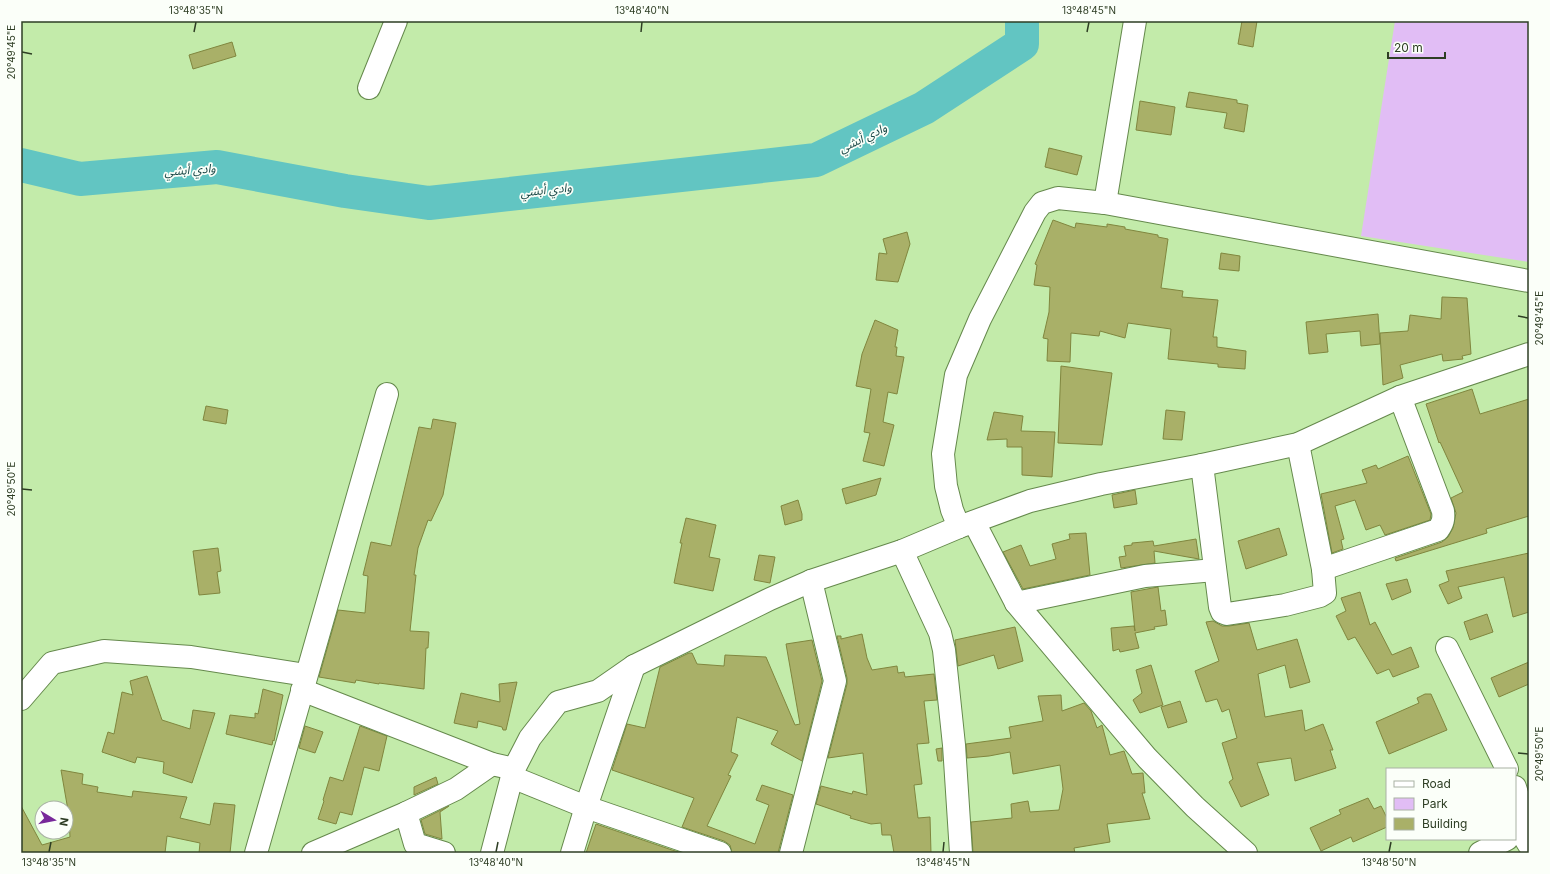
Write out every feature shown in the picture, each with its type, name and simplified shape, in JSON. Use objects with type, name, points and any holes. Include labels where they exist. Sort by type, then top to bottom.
[{"type":"street","points":[[368,88],[396,21]]},
{"type":"street","points":[[1105,203],[1135,21]]},
{"type":"street","points":[[1246,853],[1195,807],[1147,758],[1016,603],[967,524],[952,510],[946,486],[943,454],[956,375],[980,319],[1035,212],[1042,203],[1058,198],[1105,203],[1529,281]]},
{"type":"street","points":[[492,853],[513,773],[530,738],[558,702],[598,691],[634,666],[770,599],[811,582],[902,551],[967,524],[1037,499],[1101,484],[1202,465],[1298,444],[1400,397],[1529,354]]},
{"type":"street","points":[[256,853],[386,394]]},
{"type":"street","points":[[1323,569],[1438,530],[1442,525],[1444,519],[1442,511],[1400,397]]},
{"type":"street","points":[[1202,465],[1220,607],[1222,612],[1227,614],[1285,605],[1320,596],[1325,593],[1323,569],[1298,444]]},
{"type":"street","points":[[902,551],[940,633],[944,650],[954,745],[961,853]]},
{"type":"street","points":[[1016,603],[1145,576],[1215,570]]},
{"type":"street","points":[[791,853],[834,681],[811,582]]},
{"type":"street","points":[[1447,648],[1507,768]]},
{"type":"street","points":[[21,699],[52,663],[104,651],[191,657],[304,683],[513,773],[586,807],[720,853]]},
{"type":"street","points":[[572,853],[634,666]]},
{"type":"street","points":[[313,853],[456,788],[492,764]]},
{"type":"street","points":[[1516,790],[1520,803],[1520,835]]},
{"type":"street","points":[[406,812],[415,844],[444,853]]},
{"type":"street","points":[[1480,853],[1509,840]]},
{"type":"green space","points":[[1395,21],[1529,21],[1529,262],[1361,236]]},
{"type":"building","points":[[1242,21],[1257,21],[1253,47],[1238,44]]},
{"type":"building","points":[[232,42],[236,56],[193,69],[189,55]]},
{"type":"building","points":[[1189,92],[1237,100],[1237,103],[1248,105],[1244,132],[1224,128],[1227,113],[1186,107]]},
{"type":"building","points":[[1140,101],[1175,107],[1171,135],[1136,130]]},
{"type":"building","points":[[1049,148],[1082,156],[1077,175],[1045,167]]},
{"type":"building","points":[[1053,220],[1075,228],[1076,223],[1107,227],[1107,224],[1158,235],[1158,237],[1168,239],[1161,288],[1183,291],[1182,297],[1218,300],[1213,337],[1217,337],[1217,347],[1246,351],[1245,369],[1218,367],[1218,364],[1168,359],[1171,329],[1128,323],[1125,338],[1100,331],[1099,336],[1071,333],[1070,362],[1047,361],[1048,339],[1043,338],[1049,312],[1050,287],[1034,285],[1037,265],[1035,264]]},
{"type":"building","points":[[907,232],[910,244],[898,282],[876,280],[879,253],[887,254],[883,239]]},
{"type":"building","points":[[1221,253],[1240,256],[1239,271],[1219,269]]},
{"type":"building","points":[[1442,297],[1467,298],[1471,354],[1462,356],[1463,359],[1443,361],[1442,354],[1400,365],[1403,378],[1383,385],[1380,333],[1408,331],[1410,315],[1441,319]]},
{"type":"building","points":[[1378,314],[1380,344],[1361,346],[1360,331],[1326,334],[1328,352],[1309,354],[1306,322]]},
{"type":"building","points":[[875,320],[898,330],[895,347],[897,347],[896,356],[904,357],[897,394],[888,392],[883,422],[894,425],[884,466],[863,461],[870,433],[864,432],[871,389],[856,386],[862,354]]},
{"type":"building","points":[[1061,366],[1112,373],[1102,445],[1058,443]]},
{"type":"building","points":[[1472,389],[1480,414],[1529,399],[1529,516],[1486,529],[1487,533],[1396,561],[1395,558],[1442,542],[1448,537],[1453,528],[1456,513],[1451,498],[1463,492],[1440,442],[1439,443],[1426,404]]},
{"type":"building","points":[[206,406],[228,410],[226,424],[203,420]]},
{"type":"building","points":[[1166,410],[1185,412],[1182,440],[1163,439]]},
{"type":"building","points":[[994,412],[1023,416],[1021,431],[1055,432],[1052,477],[1022,475],[1022,447],[1007,447],[1007,439],[987,440]]},
{"type":"building","points":[[433,419],[456,423],[443,495],[431,521],[428,520],[418,548],[414,575],[416,575],[410,631],[429,632],[428,648],[426,648],[424,689],[356,680],[355,683],[319,677],[338,610],[365,613],[368,576],[363,575],[371,542],[391,546],[419,427],[431,429]]},
{"type":"building","points":[[1408,456],[1431,514],[1430,520],[1385,535],[1380,525],[1366,530],[1355,500],[1335,506],[1344,539],[1341,540],[1343,549],[1332,553],[1321,494],[1367,483],[1362,470],[1376,465],[1378,469]]},
{"type":"building","points":[[881,478],[876,495],[846,504],[842,489]]},
{"type":"building","points":[[1135,490],[1137,504],[1114,508],[1112,495]]},
{"type":"building","points":[[798,500],[802,520],[785,525],[781,506]]},
{"type":"building","points":[[686,518],[716,525],[709,557],[720,559],[713,591],[674,583],[682,543],[680,543]]},
{"type":"building","points":[[1279,528],[1287,555],[1246,569],[1238,541]]},
{"type":"building","points":[[1086,533],[1090,575],[1023,589],[1003,552],[1021,545],[1030,566],[1056,559],[1052,544],[1070,539],[1069,534]]},
{"type":"building","points":[[1196,539],[1199,559],[1154,551],[1155,563],[1121,568],[1119,557],[1126,556],[1124,546],[1132,545],[1132,543],[1153,541],[1154,546]]},
{"type":"building","points":[[218,548],[221,571],[217,572],[220,593],[199,595],[193,551]]},
{"type":"building","points":[[1529,553],[1529,612],[1513,617],[1504,577],[1458,587],[1462,598],[1448,604],[1439,585],[1449,581],[1446,571]]},
{"type":"building","points":[[759,555],[775,557],[770,583],[754,580]]},
{"type":"building","points":[[1407,579],[1411,592],[1392,600],[1386,584]]},
{"type":"building","points":[[1158,587],[1161,611],[1165,610],[1167,625],[1154,627],[1155,629],[1135,633],[1139,648],[1120,652],[1119,649],[1113,651],[1111,628],[1134,626],[1135,631],[1131,592]]},
{"type":"building","points":[[1360,592],[1370,625],[1375,622],[1392,655],[1411,647],[1419,667],[1393,677],[1389,669],[1377,674],[1355,637],[1348,640],[1336,616],[1346,611],[1341,598]]},
{"type":"building","points":[[1487,614],[1493,632],[1470,640],[1464,622]]},
{"type":"building","points":[[1213,621],[1222,626],[1249,623],[1257,650],[1297,639],[1310,682],[1290,688],[1285,665],[1258,674],[1265,717],[1302,710],[1305,731],[1323,724],[1333,750],[1330,750],[1336,768],[1295,781],[1291,758],[1257,763],[1269,795],[1241,807],[1229,782],[1233,779],[1222,743],[1237,738],[1229,709],[1222,712],[1217,699],[1206,702],[1195,671],[1219,661],[1206,622]]},
{"type":"building","points":[[1015,627],[1023,661],[998,669],[994,655],[958,666],[955,640]]},
{"type":"building","points":[[862,634],[867,658],[872,670],[897,666],[898,673],[904,672],[905,677],[934,674],[937,700],[924,701],[929,743],[917,744],[922,784],[914,785],[918,818],[930,817],[931,853],[894,853],[891,835],[882,835],[881,823],[871,824],[850,818],[851,816],[816,804],[821,786],[852,794],[853,791],[867,795],[863,753],[828,758],[847,684],[847,678],[837,636],[841,636],[841,639]]},
{"type":"building","points":[[812,640],[822,681],[802,761],[771,744],[778,731],[737,717],[731,752],[738,755],[728,775],[731,776],[707,826],[755,844],[769,805],[756,800],[762,785],[793,795],[778,853],[732,853],[730,845],[724,841],[682,827],[694,798],[612,770],[627,724],[645,728],[660,667],[689,653],[692,653],[697,664],[724,666],[725,655],[766,657],[795,725],[800,724],[786,644]]},
{"type":"building","points":[[1529,662],[1529,684],[1499,697],[1491,678]]},
{"type":"building","points":[[1151,665],[1163,705],[1140,713],[1133,700],[1142,693],[1136,670]]},
{"type":"building","points":[[147,676],[162,720],[190,729],[193,710],[215,713],[192,783],[163,773],[164,762],[137,757],[135,763],[102,752],[108,732],[114,734],[122,692],[133,695],[130,681]]},
{"type":"building","points":[[517,682],[506,730],[503,730],[502,727],[478,721],[477,728],[454,723],[461,693],[500,702],[499,684]]},
{"type":"building","points":[[263,689],[283,695],[272,745],[226,734],[230,715],[255,718],[255,713],[258,714]]},
{"type":"building","points":[[1425,694],[1431,694],[1447,730],[1389,754],[1376,722],[1419,703],[1417,698]]},
{"type":"building","points":[[1061,695],[1062,711],[1084,703],[1091,711],[1097,728],[1102,725],[1110,755],[1124,751],[1132,774],[1143,773],[1145,793],[1142,793],[1150,819],[1107,824],[1110,842],[1074,848],[1075,853],[973,853],[971,822],[1012,818],[1011,804],[1028,801],[1030,812],[1059,810],[1063,789],[1060,765],[1013,774],[1010,752],[967,758],[966,744],[1011,738],[1009,727],[1043,721],[1038,696]]},
{"type":"building","points":[[1180,701],[1187,722],[1168,728],[1161,707]]},
{"type":"building","points":[[305,726],[323,732],[315,753],[299,748]]},
{"type":"building","points":[[360,726],[387,736],[379,771],[364,767],[352,815],[340,812],[336,824],[318,819],[330,777],[343,781]]},
{"type":"building","points":[[942,748],[942,761],[938,761],[936,749]]},
{"type":"building","points":[[61,770],[83,774],[82,784],[98,787],[97,792],[132,797],[133,791],[187,797],[180,818],[210,825],[214,803],[235,805],[230,853],[199,853],[200,843],[167,836],[165,853],[21,853],[21,806],[34,830],[34,840],[39,840],[42,845],[60,840],[74,840],[74,800],[66,800]]},
{"type":"building","points":[[436,777],[438,784],[414,795],[414,787]]},
{"type":"building","points":[[1368,798],[1374,809],[1381,806],[1386,816],[1386,827],[1353,842],[1351,837],[1321,851],[1310,828],[1341,814],[1339,810]]},
{"type":"building","points":[[449,806],[440,812],[442,839],[425,834],[421,820]]},
{"type":"building","points":[[596,824],[672,850],[682,853],[586,853]]},
{"type":"waterway","name":"وادي أبشي","points":[[21,165],[80,179],[217,167],[345,191],[429,203],[816,160],[924,108],[1022,44],[1022,21]]}]
